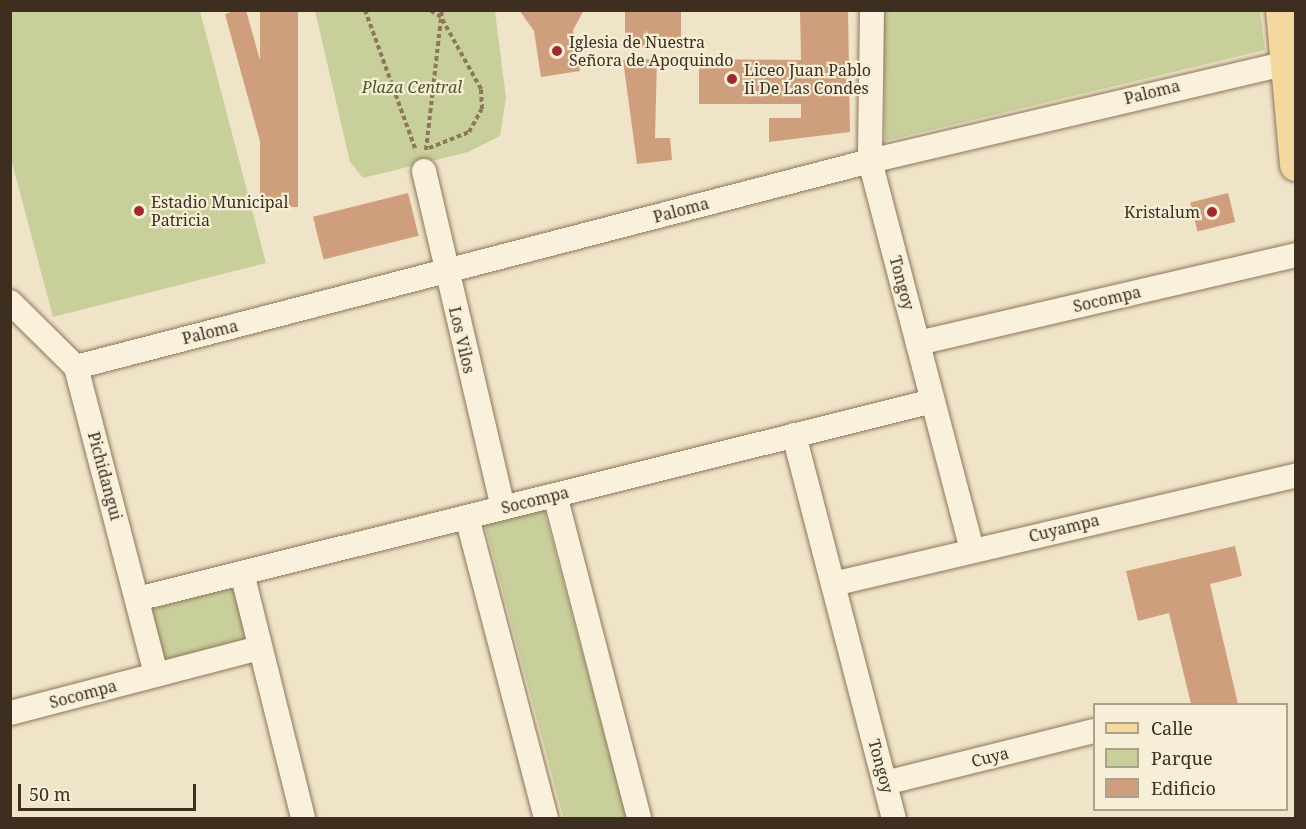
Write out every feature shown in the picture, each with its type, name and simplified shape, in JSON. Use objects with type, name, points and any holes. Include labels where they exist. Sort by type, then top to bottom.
[{"type":"main road","points":[[1282,10],[1296,164]]},
{"type":"street","name":"Tongoy","points":[[872,10],[870,161],[972,551]]},
{"type":"street","name":"Paloma","points":[[76,367],[870,161],[1288,63]]},
{"type":"street","name":"Los Vilos","points":[[425,160],[446,271],[502,508]]},
{"type":"street","name":"Socompa","points":[[918,343],[1296,255]]},
{"type":"street","points":[[10,303],[76,367]]},
{"type":"street","name":"Pichidangui","points":[[76,367],[156,675]]},
{"type":"street","name":"Socompa","points":[[138,599],[933,401]]},
{"type":"street","name":"Tongoy","points":[[794,435],[894,819]]},
{"type":"street","name":"Cuyampa","points":[[833,584],[1296,475]]},
{"type":"street","points":[[555,495],[639,819]]},
{"type":"street","points":[[467,517],[546,819]]},
{"type":"street","points":[[242,573],[303,819]]},
{"type":"street","name":"Socompa","points":[[10,713],[261,648]]},
{"type":"street","name":"Cuya","points":[[885,783],[1093,731]]},
{"type":"path","points":[[365,10],[425,160]]},
{"type":"path","points":[[425,160],[469,132],[482,110],[481,88],[441,16],[430,10]]},
{"type":"path","points":[[425,160],[442,10]]},
{"type":"green space","name":"Estadio Municipal Patricia","points":[[10,11],[200,11],[266,263],[53,317],[11,159]]},
{"type":"green space","name":"Plaza Central","points":[[315,11],[495,11],[506,98],[500,136],[468,152],[363,178],[350,162]]},
{"type":"green space","points":[[883,11],[1260,11],[1265,50],[885,141]]},
{"type":"green space","points":[[543,506],[627,818],[563,818],[484,522]]},
{"type":"green space","points":[[233,587],[247,640],[165,662],[151,609]]},
{"type":"building","points":[[246,10],[298,197],[277,203],[225,14]]},
{"type":"building","points":[[260,10],[298,10],[298,207],[260,207]]},
{"type":"building","name":"Iglesia de Nuestra Señora de Apoquindo","points":[[519,10],[584,10],[573,30],[580,71],[541,77],[534,31]]},
{"type":"building","points":[[625,10],[681,10],[681,47],[625,47]]},
{"type":"building","points":[[800,10],[848,10],[850,132],[769,142],[769,118],[801,118],[801,104],[699,104],[699,59],[801,60]]},
{"type":"building","points":[[657,59],[655,138],[670,138],[672,160],[637,164],[623,60]]},
{"type":"building","points":[[408,193],[419,236],[324,259],[313,217]]},
{"type":"building","name":"Kristalum","points":[[1228,193],[1235,222],[1197,232],[1190,202]]},
{"type":"building","points":[[1235,546],[1242,576],[1210,584],[1238,703],[1191,703],[1169,613],[1138,621],[1126,571]]},
{"type":"place","name":"Iglesia de Nuestra Señora de Apoquindo","points":[[557,51]]},
{"type":"place","name":"Liceo Juan Pablo Ii De Las Condes","points":[[732,79]]},
{"type":"place","name":"Estadio Municipal Patricia","points":[[139,211]]},
{"type":"place","name":"Kristalum","points":[[1212,212]]}]
